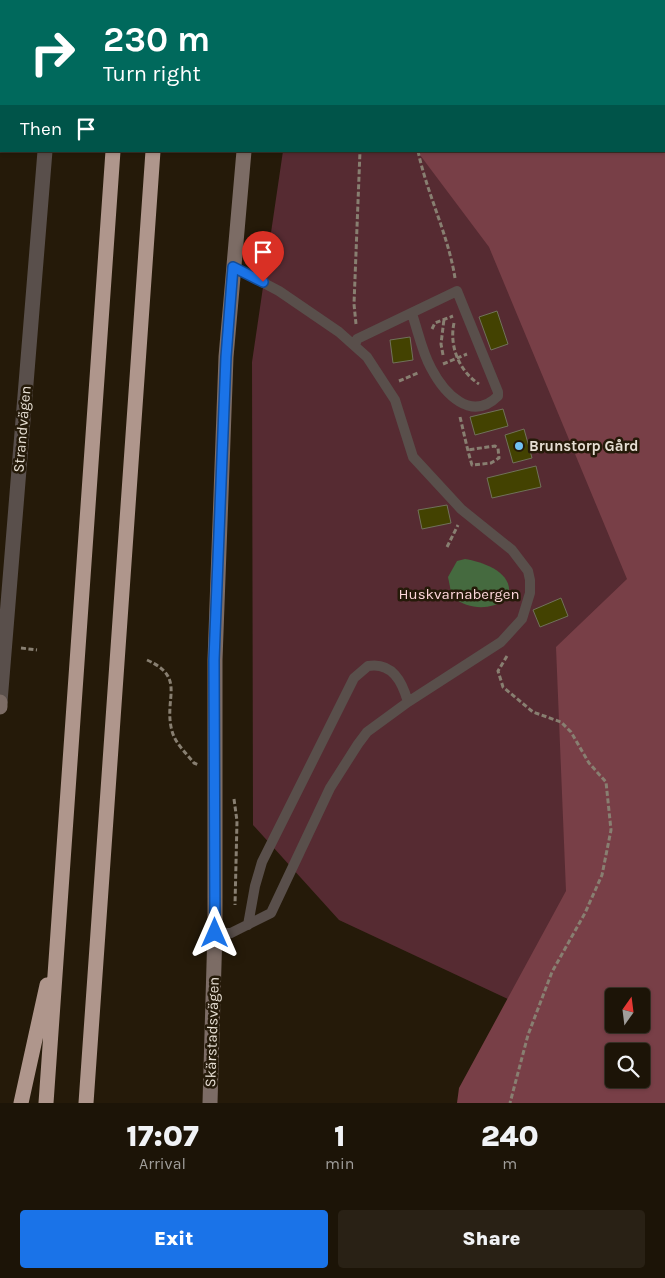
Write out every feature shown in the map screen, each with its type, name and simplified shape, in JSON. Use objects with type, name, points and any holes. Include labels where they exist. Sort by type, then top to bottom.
[{"type":"highway","points":[[46,1103],[114,152]]},
{"type":"highway","points":[[86,1103],[153,152]]},
{"type":"highway","points":[[21,1103],[58,932]]},
{"type":"main road","name":"Skärstadsvägen","points":[[210,1103],[215,933],[214,660],[225,367],[244,152]]},
{"type":"main road","name":"Strandvägen","points":[[0,702],[0,707]]},
{"type":"street","name":"Strandvägen","points":[[0,702],[45,152]]},
{"type":"lane","points":[[215,933],[231,933],[271,913],[330,788],[358,744],[368,732],[408,702],[501,642],[514,631],[522,619],[527,606],[530,580],[528,571],[512,550],[461,509],[413,457],[395,400],[356,343],[279,291],[233,267]]},
{"type":"lane","points":[[356,343],[412,314],[457,291],[498,396],[481,407],[474,408],[461,404],[442,386],[431,369],[412,314]]},
{"type":"lane","points":[[248,925],[255,886],[262,862],[354,678],[368,666],[386,666],[394,672],[401,682],[408,702]]},
{"type":"path","points":[[356,343],[354,304],[360,152]]},
{"type":"path","points":[[418,152],[430,198],[452,262],[457,291]]},
{"type":"path","points":[[461,302],[452,329],[457,358],[469,377],[487,388],[498,392]]},
{"type":"path","points":[[431,334],[435,323],[456,315]]},
{"type":"path","points":[[444,319],[441,344],[449,372]]},
{"type":"path","points":[[448,362],[466,355]]},
{"type":"path","points":[[386,386],[431,369]]},
{"type":"path","points":[[461,404],[459,414],[467,450],[472,465],[491,463],[499,458],[498,448],[495,446],[467,450]]},
{"type":"path","points":[[447,546],[452,533]]},
{"type":"path","points":[[147,660],[162,667],[170,676],[171,728],[174,739],[194,763],[215,764]]},
{"type":"path","points":[[498,671],[503,687],[534,712],[560,722],[571,732],[589,763],[606,782],[611,830],[602,876],[585,913],[552,972],[528,1035],[510,1103]]},
{"type":"green space","name":"Huskvarnabergen","points":[[283,152],[665,152],[665,1103],[519,1103],[544,1016],[339,920],[253,825],[252,362]]},
{"type":"shaded area","points":[[420,152],[665,152],[665,1103],[457,1103],[459,1088],[566,891],[556,647],[627,579],[489,247],[420,155]]},
{"type":"shaded area","points":[[465,559],[490,566],[504,576],[508,583],[509,591],[507,600],[493,606],[479,607],[466,604],[452,597],[448,577],[457,561]]},
{"type":"building","points":[[497,311],[508,344],[491,350],[479,317]]},
{"type":"building","points":[[410,337],[413,360],[393,363],[390,340]]},
{"type":"building","points":[[503,409],[508,426],[475,435],[470,417]]},
{"type":"building","name":"Brunstorp Gård","points":[[524,429],[532,458],[513,463],[505,435]]},
{"type":"building","points":[[536,466],[541,487],[492,498],[487,478]]},
{"type":"building","points":[[447,505],[451,523],[422,529],[418,510]]},
{"type":"building","points":[[561,598],[568,616],[540,627],[533,610]]},
{"type":"place","name":"Brunstorp Gård","points":[[519,446]]},
{"type":"route","points":[[215,933],[214,660],[226,357],[233,267],[263,282]]}]
